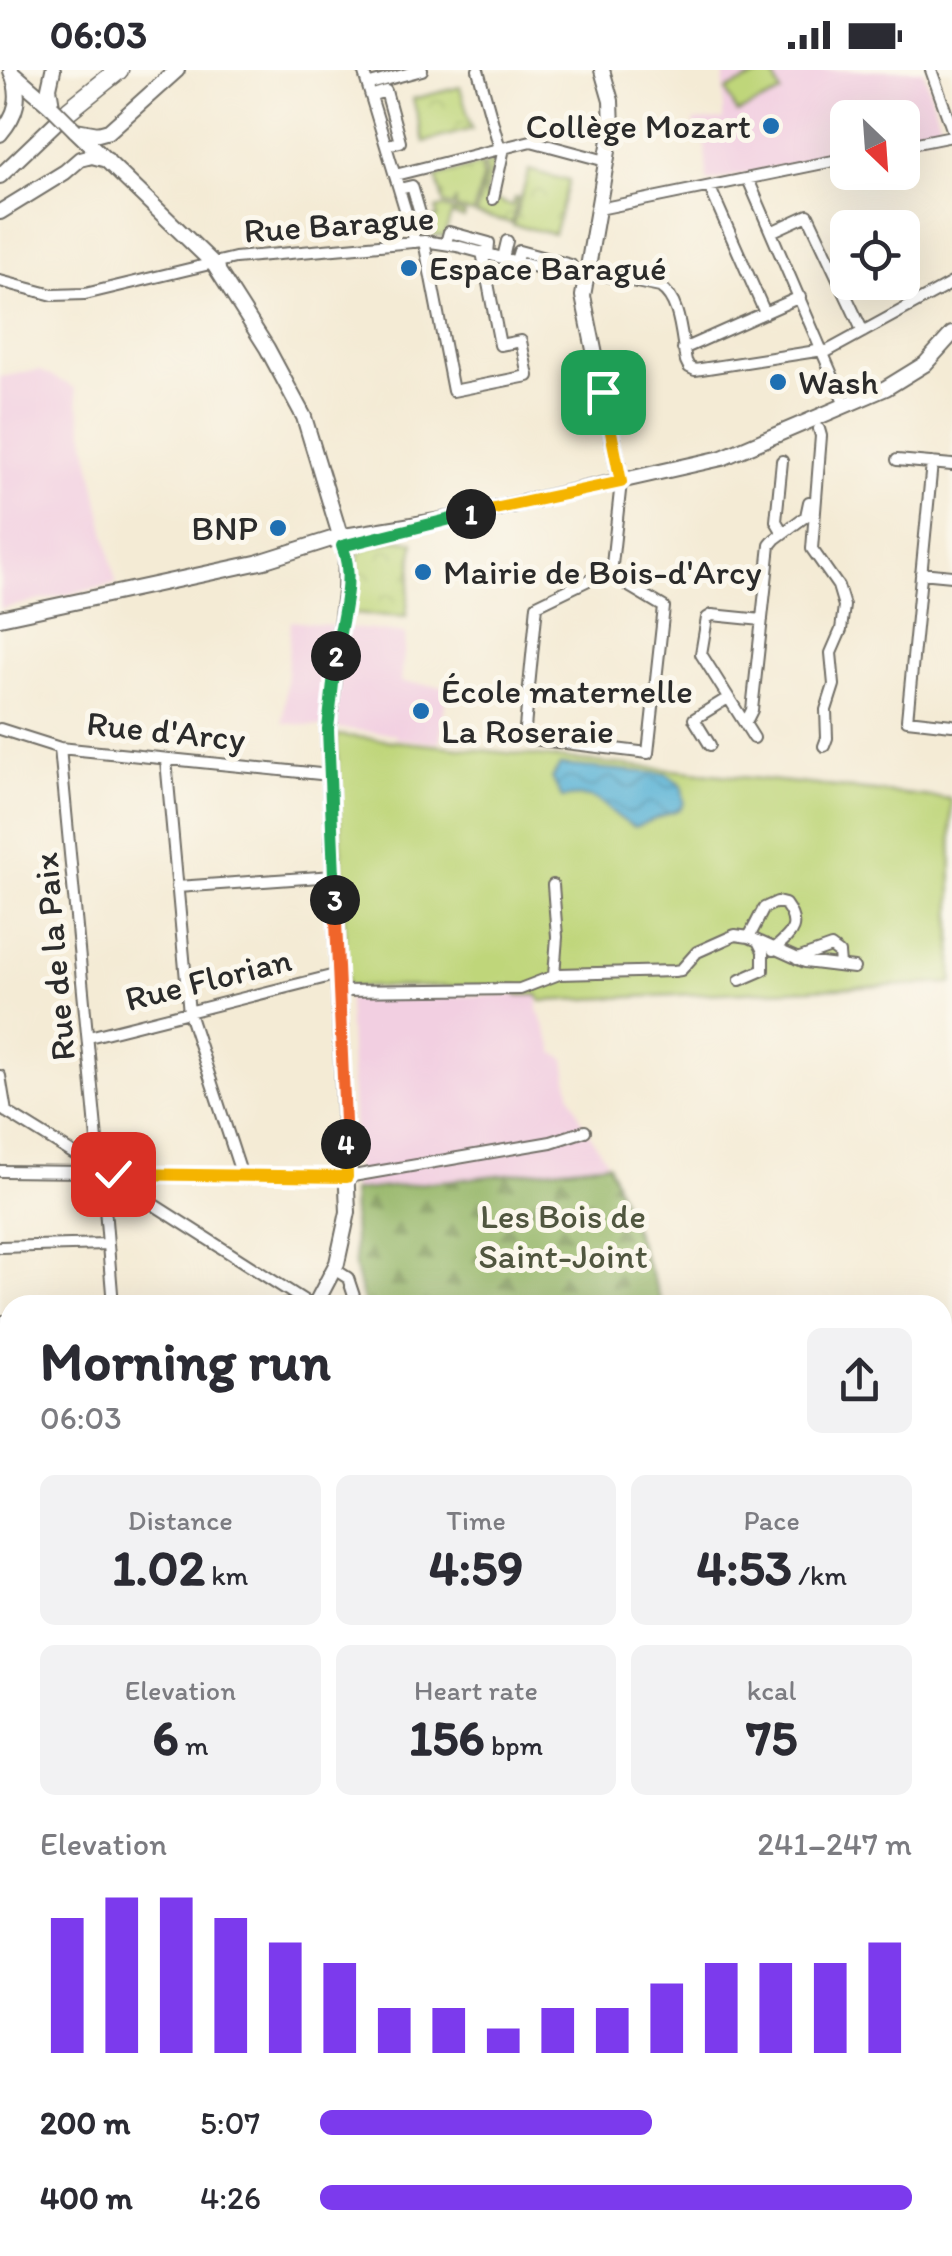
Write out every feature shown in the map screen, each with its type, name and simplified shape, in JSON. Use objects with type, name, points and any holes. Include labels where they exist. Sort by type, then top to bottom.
[{"type":"highway","points":[[61,109],[119,70]]},
{"type":"main road","points":[[21,70],[61,109]]},
{"type":"main road","points":[[52,70],[49,88],[75,130],[234,282],[254,312],[310,415],[346,556],[328,729],[347,1177],[345,1234],[334,1270],[319,1295]]},
{"type":"main road","points":[[0,167],[76,95],[110,70]]},
{"type":"main road","points":[[0,176],[61,109],[127,70]]},
{"type":"main road","points":[[602,70],[611,101],[612,128],[584,308],[621,482]]},
{"type":"main road","points":[[11,71],[61,109]]},
{"type":"main road","points":[[0,134],[18,103],[11,71]]},
{"type":"main road","points":[[75,130],[98,134],[109,131],[169,71]]},
{"type":"main road","points":[[0,212],[65,172],[80,158],[92,156],[110,161]]},
{"type":"main road","points":[[0,618],[705,463],[817,423],[944,355],[952,334]]},
{"type":"street","points":[[363,70],[409,220],[420,242],[452,391],[528,376],[521,340],[500,345],[485,253]]},
{"type":"street","points":[[371,89],[422,70]]},
{"type":"street","points":[[478,70],[502,149],[493,198]]},
{"type":"street","points":[[920,141],[952,132],[931,70]]},
{"type":"street","points":[[395,175],[531,141],[606,161]]},
{"type":"street","points":[[599,208],[830,162]]},
{"type":"street","points":[[748,179],[845,405]]},
{"type":"street","points":[[710,188],[765,313]]},
{"type":"street","points":[[771,232],[808,215],[862,332]]},
{"type":"street","points":[[503,258],[508,241]]},
{"type":"street","name":"Rue Barague","points":[[0,281],[54,296],[85,294],[274,252],[446,243],[569,277],[660,286],[668,292],[674,306],[683,349]]},
{"type":"street","points":[[800,298],[683,349],[688,367],[695,370],[823,351],[952,283]]},
{"type":"street","points":[[745,724],[752,710],[770,546],[806,516],[817,423]]},
{"type":"street","points":[[817,423],[821,436],[812,549],[842,596],[844,618],[831,653],[834,685],[826,710],[824,746]]},
{"type":"street","points":[[897,460],[952,465]]},
{"type":"street","points":[[782,461],[776,521],[783,533]]},
{"type":"street","points":[[932,464],[907,720],[952,725]]},
{"type":"street","points":[[611,574],[621,482]]},
{"type":"street","points":[[605,572],[611,574],[664,607],[648,754],[524,738],[537,605],[605,572]]},
{"type":"street","points":[[922,572],[952,576]]},
{"type":"street","points":[[754,738],[702,660],[704,624],[712,615],[762,620]]},
{"type":"street","points":[[710,745],[694,720],[728,698]]},
{"type":"street","name":"Rue d'Arcy","points":[[0,728],[60,748],[330,775]]},
{"type":"street","name":"Rue de la Paix","points":[[60,748],[89,1036],[94,1166]]},
{"type":"street","points":[[166,760],[189,1013],[242,1176]]},
{"type":"street","points":[[177,886],[334,876]]},
{"type":"street","points":[[554,886],[554,976]]},
{"type":"street","points":[[753,939],[764,908],[777,902],[785,904],[795,918],[794,927],[773,950]]},
{"type":"street","points":[[340,992],[520,989],[554,976],[682,970],[697,952],[735,935],[797,959],[854,968]]},
{"type":"street","points":[[740,980],[763,970],[763,951],[753,939]]},
{"type":"street","points":[[797,959],[831,947],[839,953],[840,965]]},
{"type":"street","name":"Rue Florian","points":[[89,1036],[339,974]]},
{"type":"street","points":[[0,1076],[3,1110],[94,1166]]},
{"type":"street","points":[[94,1166],[94,1181],[124,1174],[347,1177],[552,1142],[585,1131]]},
{"type":"street","points":[[0,1171],[110,1164],[106,1244],[112,1295]]},
{"type":"street","points":[[109,1177],[297,1295]]},
{"type":"street","points":[[0,1247],[106,1244]]},
{"type":"street","points":[[334,1270],[344,1274],[354,1295]]},
{"type":"shaded area","name":"Collège Mozart","points":[[724,70],[923,70],[943,131],[920,136],[920,100],[830,100],[830,156],[707,182],[705,145],[694,135],[694,121],[723,120]]},
{"type":"shaded area","points":[[39,370],[75,388],[116,584],[0,609],[0,377]]},
{"type":"shaded area","points":[[291,621],[406,634],[401,682],[447,687],[440,743],[396,738],[395,734],[283,723]]},
{"type":"shaded area","points":[[538,995],[538,1009],[555,1053],[565,1059],[570,1092],[582,1122],[608,1163],[352,1191],[355,1170],[348,998]]},
{"type":"green space","points":[[771,70],[781,93],[737,113],[726,90]]},
{"type":"green space","points":[[460,87],[472,129],[424,142],[413,99]]},
{"type":"green space","points":[[496,156],[485,197],[512,206],[518,198],[511,223],[476,214],[486,175],[484,165]]},
{"type":"green space","points":[[481,165],[483,178],[473,213],[455,208],[456,199],[452,207],[444,204],[436,177]]},
{"type":"green space","points":[[529,170],[569,181],[554,234],[513,225]]},
{"type":"green space","points":[[436,209],[453,211],[453,215],[455,211],[465,214],[464,218],[451,215],[444,237],[421,233],[417,222],[437,218]]},
{"type":"green space","points":[[397,540],[414,542],[406,617],[352,614],[358,554],[368,547]]},
{"type":"green space","points":[[336,735],[951,799],[952,983],[541,1001],[538,995],[517,995],[517,986],[347,987]]},
{"type":"green space","name":"Les Bois de Saint-Joint","points":[[608,1163],[659,1295],[362,1295],[355,1268],[352,1191]]},
{"type":"water","points":[[560,765],[667,774],[682,786],[684,803],[680,809],[635,827],[596,799],[562,798],[552,778]]},
{"type":"place","name":"Collège Mozart","points":[[771,126]]},
{"type":"place","name":"Espace Baragué","points":[[409,268]]},
{"type":"place","name":"Wash","points":[[778,382]]},
{"type":"place","name":"BNP","points":[[278,528]]},
{"type":"place","name":"Mairie de Bois-d'Arcy","points":[[423,572]]},
{"type":"place","name":"École maternelle La Roseraie","points":[[421,711]]},
{"type":"route","points":[[113,1174],[113,1170],[124,1174],[347,1177],[328,729],[345,592],[346,556],[342,546],[621,482],[603,392]]}]
